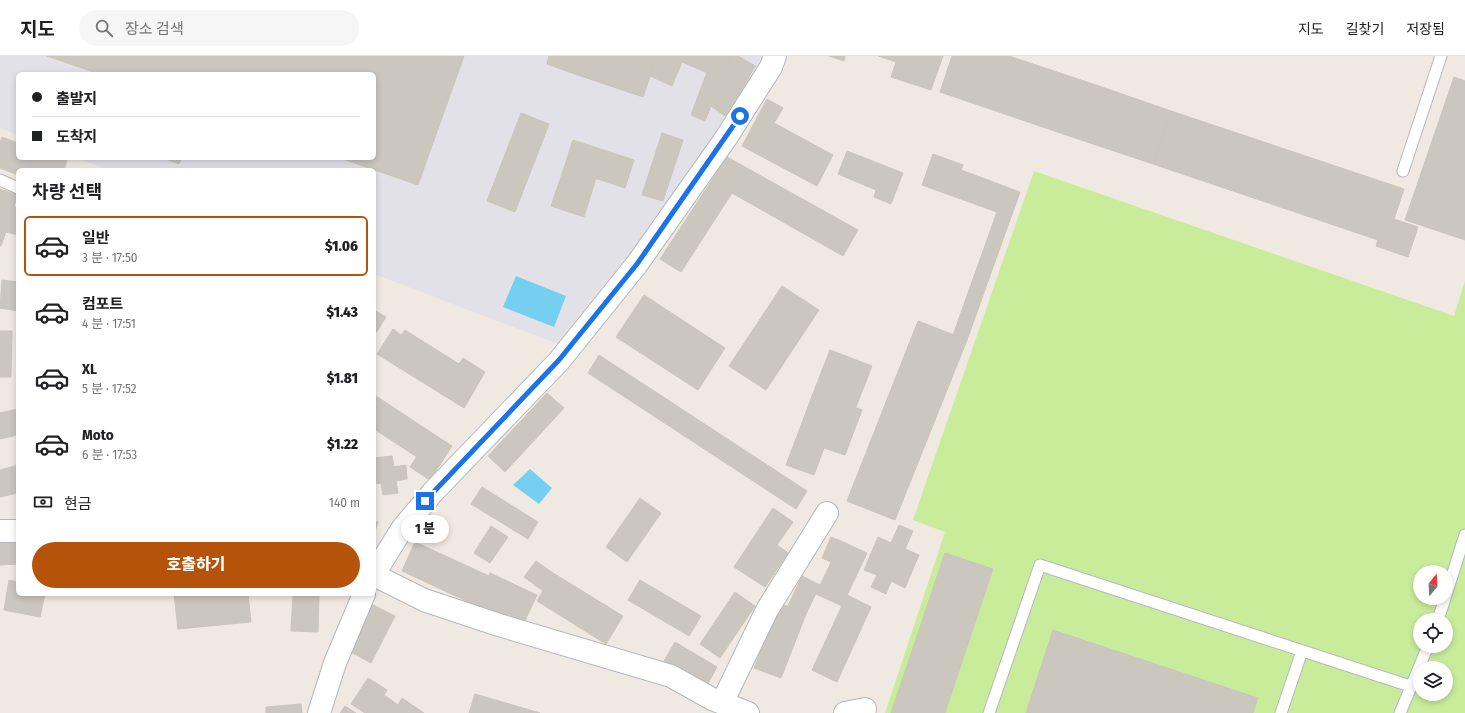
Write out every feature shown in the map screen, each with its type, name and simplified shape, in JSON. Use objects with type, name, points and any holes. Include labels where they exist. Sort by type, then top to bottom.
[{"type":"street","points":[[376,571],[402,529],[433,492],[559,360],[637,264],[726,138],[771,67],[775,56]]},
{"type":"street","points":[[722,703],[767,610],[827,513]]},
{"type":"street","points":[[0,531],[16,531]]},
{"type":"street","points":[[376,575],[432,603],[507,628],[671,676],[712,699],[748,713]]},
{"type":"street","points":[[319,713],[335,663],[363,596]]},
{"type":"lane","points":[[1402,171],[1441,56]]},
{"type":"lane","points":[[0,180],[16,187]]},
{"type":"lane","points":[[1453,573],[1465,535]]},
{"type":"lane","points":[[989,713],[1040,565],[1410,686]]},
{"type":"lane","points":[[1280,713],[1302,651]]},
{"type":"lane","points":[[1400,713],[1425,653]]},
{"type":"shaded area","points":[[0,56],[762,56],[759,66],[728,118],[563,346],[376,275],[376,168],[103,168],[82,160],[376,160],[376,72],[16,72],[16,134],[0,128]]},
{"type":"green space","points":[[1034,171],[1454,316],[1465,281],[1465,713],[885,713],[945,532],[913,520]]},
{"type":"water","points":[[516,276],[566,296],[554,327],[503,307]]},
{"type":"water","points":[[530,469],[552,488],[539,504],[513,485]]},
{"type":"building","points":[[47,56],[464,56],[418,185],[376,170],[376,168],[369,168],[346,160],[376,160],[376,72],[93,72]]},
{"type":"building","points":[[549,56],[571,56],[566,71],[547,64]]},
{"type":"building","points":[[571,56],[657,56],[643,97],[566,71]]},
{"type":"building","points":[[657,56],[731,56],[722,79],[682,62],[672,86],[650,76]]},
{"type":"building","points":[[731,56],[738,56],[755,66],[734,106],[725,116],[711,106],[705,121],[691,115],[707,72],[722,79]]},
{"type":"building","points":[[829,56],[845,56],[844,61]]},
{"type":"building","points":[[878,56],[898,56],[896,62]]},
{"type":"building","points":[[898,56],[943,56],[931,90],[891,77]]},
{"type":"building","points":[[952,56],[1009,56],[1096,85],[1078,139],[940,92]]},
{"type":"building","points":[[1454,77],[1465,81],[1465,240],[1405,220]]},
{"type":"building","points":[[1096,85],[1171,111],[1153,164],[1078,139]]},
{"type":"building","points":[[767,99],[783,108],[774,123],[833,155],[817,186],[742,146]]},
{"type":"building","points":[[1171,111],[1404,189],[1394,219],[1418,227],[1408,257],[1376,246],[1378,240],[1153,164]]},
{"type":"building","points":[[521,113],[549,124],[515,212],[487,201]]},
{"type":"building","points":[[662,133],[683,140],[663,201],[642,195]]},
{"type":"building","points":[[2,137],[16,142],[16,160],[67,160],[65,168],[16,168],[16,174],[0,168],[0,143]]},
{"type":"building","points":[[573,140],[634,160],[625,188],[564,168]]},
{"type":"building","points":[[847,151],[903,173],[891,204],[874,197],[876,190],[838,174]]},
{"type":"building","points":[[933,154],[963,165],[961,170],[1020,192],[967,340],[953,335],[997,212],[922,185]]},
{"type":"building","points":[[727,157],[858,230],[843,256],[732,193],[681,272],[660,259]]},
{"type":"building","points":[[168,160],[180,160],[179,164]]},
{"type":"building","points":[[564,168],[596,178],[584,217],[551,206]]},
{"type":"building","points":[[0,189],[16,194],[14,206],[16,207],[16,234],[6,232],[0,246]]},
{"type":"building","points":[[2,280],[16,282],[16,311],[0,308]]},
{"type":"building","points":[[782,286],[819,310],[766,390],[729,366]]},
{"type":"building","points":[[644,295],[725,348],[698,390],[616,337]]},
{"type":"building","points":[[376,311],[386,317],[376,333]]},
{"type":"building","points":[[918,321],[967,340],[895,520],[847,501]]},
{"type":"building","points":[[393,329],[401,335],[405,330],[459,364],[463,358],[485,372],[464,408],[377,354]]},
{"type":"building","points":[[0,331],[12,331],[11,377],[0,377]]},
{"type":"building","points":[[830,350],[872,366],[856,407],[814,391]]},
{"type":"building","points":[[599,355],[807,491],[796,509],[588,373]]},
{"type":"building","points":[[814,391],[862,410],[845,455],[824,448],[814,475],[786,465]]},
{"type":"building","points":[[547,393],[564,408],[505,472],[488,456]]},
{"type":"building","points":[[376,396],[432,433],[417,457],[376,430]]},
{"type":"building","points":[[16,409],[16,435],[0,439],[0,413]]},
{"type":"building","points":[[432,433],[452,446],[430,480],[410,467]]},
{"type":"building","points":[[392,456],[394,467],[406,465],[407,479],[396,481],[398,493],[383,495],[381,483],[376,484],[376,458]]},
{"type":"building","points":[[16,466],[16,493],[0,497],[0,470]]},
{"type":"building","points":[[482,487],[538,522],[528,539],[471,504]]},
{"type":"building","points":[[640,498],[661,513],[627,562],[606,547]]},
{"type":"building","points":[[773,508],[793,522],[777,545],[788,553],[765,587],[734,567]]},
{"type":"building","points":[[899,525],[913,531],[905,549],[919,555],[905,588],[891,581],[886,594],[871,587],[877,575],[864,570],[878,537],[891,543]]},
{"type":"building","points":[[491,526],[508,537],[490,563],[474,553]]},
{"type":"building","points":[[16,535],[16,564],[0,565],[0,536]]},
{"type":"building","points":[[831,537],[841,541],[831,562],[822,558]]},
{"type":"building","points":[[841,541],[867,553],[842,606],[816,594]]},
{"type":"building","points":[[415,542],[489,576],[475,605],[402,571]]},
{"type":"building","points":[[945,553],[993,569],[945,713],[891,713]]},
{"type":"building","points":[[536,561],[553,573],[543,591],[524,577]]},
{"type":"building","points":[[490,573],[537,595],[522,627],[475,605]]},
{"type":"building","points":[[553,573],[623,616],[606,644],[537,601]]},
{"type":"building","points":[[802,576],[820,585],[806,614],[788,606]]},
{"type":"building","points":[[9,580],[16,582],[16,596],[45,596],[40,617],[4,610]]},
{"type":"building","points":[[640,580],[701,616],[689,636],[628,600]]},
{"type":"building","points":[[735,592],[755,606],[720,658],[700,644]]},
{"type":"building","points":[[847,595],[871,607],[837,682],[812,670]]},
{"type":"building","points":[[174,596],[248,596],[251,622],[178,629]]},
{"type":"building","points":[[293,596],[319,596],[318,632],[291,631]]},
{"type":"building","points":[[371,604],[395,616],[371,663],[347,650]]},
{"type":"building","points":[[781,605],[788,606],[806,614],[781,678],[754,668],[776,612]]},
{"type":"building","points":[[1053,630],[1258,698],[1253,713],[1026,713]]},
{"type":"building","points":[[675,642],[717,667],[707,685],[664,661]]},
{"type":"building","points":[[368,678],[387,690],[384,695],[398,705],[402,698],[424,713],[365,713],[351,704]]},
{"type":"building","points":[[475,694],[540,713],[469,713]]},
{"type":"building","points":[[301,704],[302,713],[266,713],[266,707]]},
{"type":"building","points":[[345,706],[356,713],[340,713]]},
{"type":"route","points":[[425,501],[559,360],[637,264],[740,116]]}]
